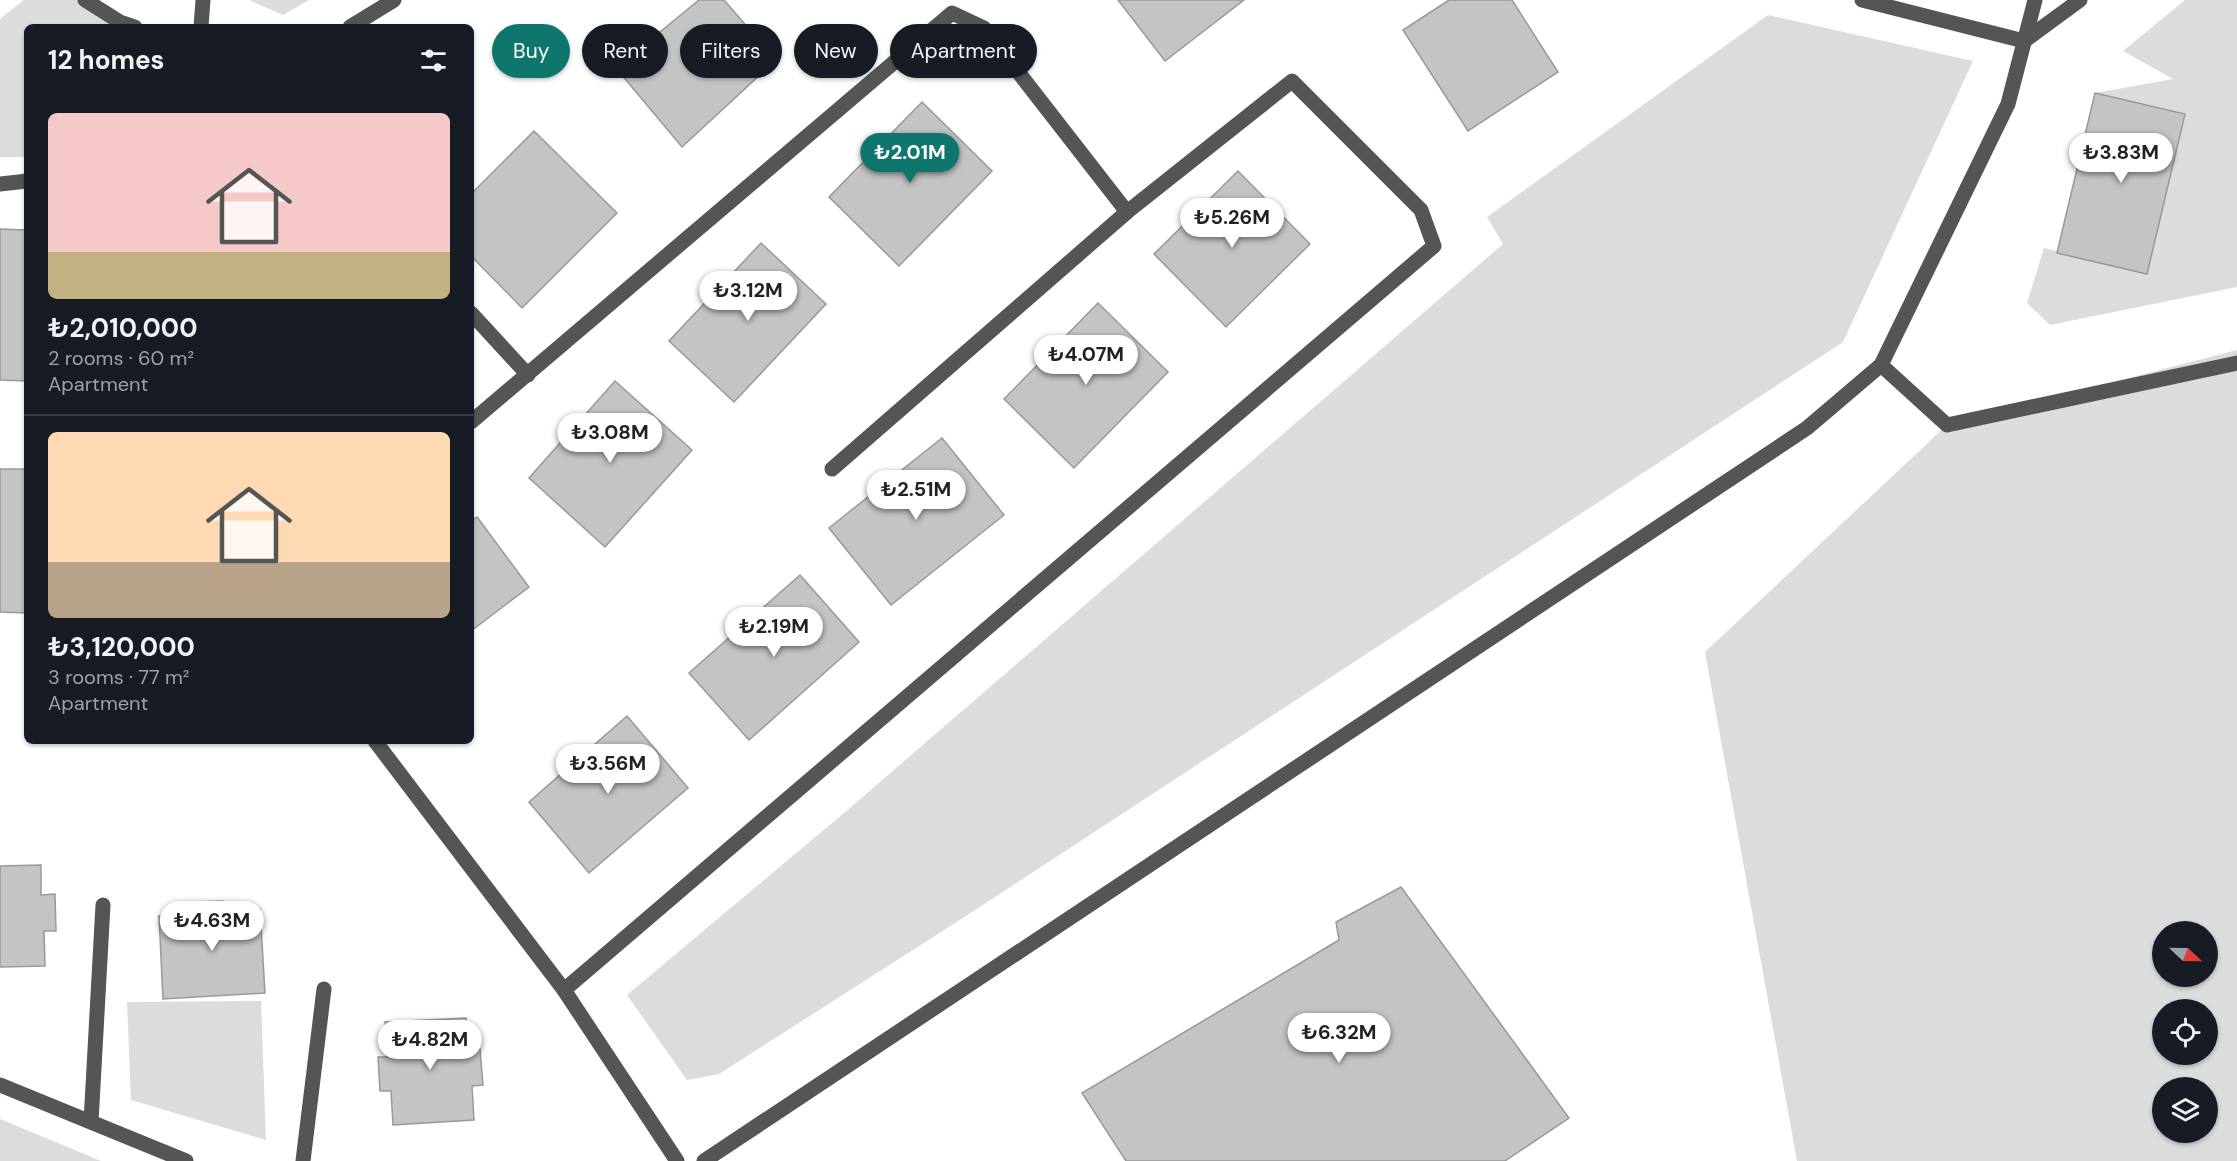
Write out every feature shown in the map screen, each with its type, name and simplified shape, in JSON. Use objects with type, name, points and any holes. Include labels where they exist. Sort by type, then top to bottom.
[{"type":"street","points":[[86,0],[126,24]]},
{"type":"street","points":[[201,24],[203,0]]},
{"type":"street","points":[[355,24],[394,0]]},
{"type":"street","points":[[1862,0],[2024,41]]},
{"type":"street","points":[[704,1161],[1807,428],[1881,365],[2008,104],[2035,0]]},
{"type":"street","points":[[2024,41],[2080,0]]},
{"type":"street","points":[[474,420],[952,13],[984,28],[1127,212]]},
{"type":"street","points":[[564,990],[1434,246],[1421,210],[1292,81],[1127,212],[832,469]]},
{"type":"street","points":[[0,183],[24,182]]},
{"type":"street","points":[[474,316],[528,375]]},
{"type":"street","points":[[1881,365],[1947,425],[2237,363]]},
{"type":"street","points":[[377,744],[564,990],[677,1161]]},
{"type":"street","points":[[91,1122],[103,905]]},
{"type":"street","points":[[303,1161],[324,989]]},
{"type":"street","points":[[0,1085],[186,1161]]},
{"type":"shaded area","points":[[24,0],[87,0],[127,24],[24,24],[24,157],[0,157],[0,19]]},
{"type":"shaded area","points":[[249,0],[309,0],[283,15]]},
{"type":"shaded area","points":[[2185,0],[2237,0],[2237,287],[2050,325],[2027,303],[2044,248],[2147,273],[2185,115],[2095,93],[2173,79],[2123,51]]},
{"type":"shaded area","points":[[1768,15],[1973,61],[1843,342],[966,916],[719,1074],[687,1080],[627,995],[844,813],[1503,244],[1487,217]]},
{"type":"shaded area","points":[[2237,350],[2237,1161],[1797,1161],[1705,652],[1947,425]]},
{"type":"shaded area","points":[[261,1001],[266,1140],[131,1100],[127,1002]]},
{"type":"shaded area","points":[[0,1119],[101,1161],[0,1161]]},
{"type":"building","points":[[699,0],[724,0],[745,24],[680,24],[680,78],[757,78],[682,147],[624,78],[668,78],[668,25]]},
{"type":"building","points":[[1118,0],[1244,0],[1165,61]]},
{"type":"building","points":[[1449,0],[1512,0],[1558,72],[1468,131],[1403,30]]},
{"type":"building","points":[[2095,93],[2185,114],[2147,274],[2057,253]]},
{"type":"building","points":[[922,102],[992,171],[899,266],[829,197]]},
{"type":"building","points":[[534,131],[617,213],[522,308],[474,259],[474,191]]},
{"type":"building","points":[[1238,171],[1310,244],[1226,327],[1154,254]]},
{"type":"building","points":[[0,229],[24,230],[24,381],[0,380]]},
{"type":"building","points":[[761,243],[826,304],[734,402],[669,341]]},
{"type":"building","points":[[1098,303],[1168,372],[1074,468],[1004,399]]},
{"type":"building","points":[[615,381],[692,450],[605,547],[529,478]]},
{"type":"building","points":[[942,438],[1004,515],[891,605],[829,528]]},
{"type":"building","points":[[0,469],[24,469],[24,613],[0,612]]},
{"type":"building","points":[[477,517],[529,587],[474,629],[474,519]]},
{"type":"building","points":[[800,575],[859,642],[749,740],[689,673]]},
{"type":"building","points":[[627,716],[688,788],[589,873],[529,802]]},
{"type":"building","points":[[41,865],[41,895],[55,894],[56,931],[44,931],[45,966],[0,967],[0,866]]},
{"type":"building","points":[[1401,887],[1569,1118],[1505,1161],[1126,1161],[1082,1093],[1339,940],[1336,922]]},
{"type":"building","points":[[223,901],[223,911],[260,909],[265,993],[163,999],[159,916],[190,914],[189,902]]},
{"type":"building","points":[[466,1018],[468,1050],[480,1049],[483,1085],[472,1086],[474,1120],[393,1125],[391,1091],[380,1091],[378,1057],[387,1057],[385,1022]]}]
